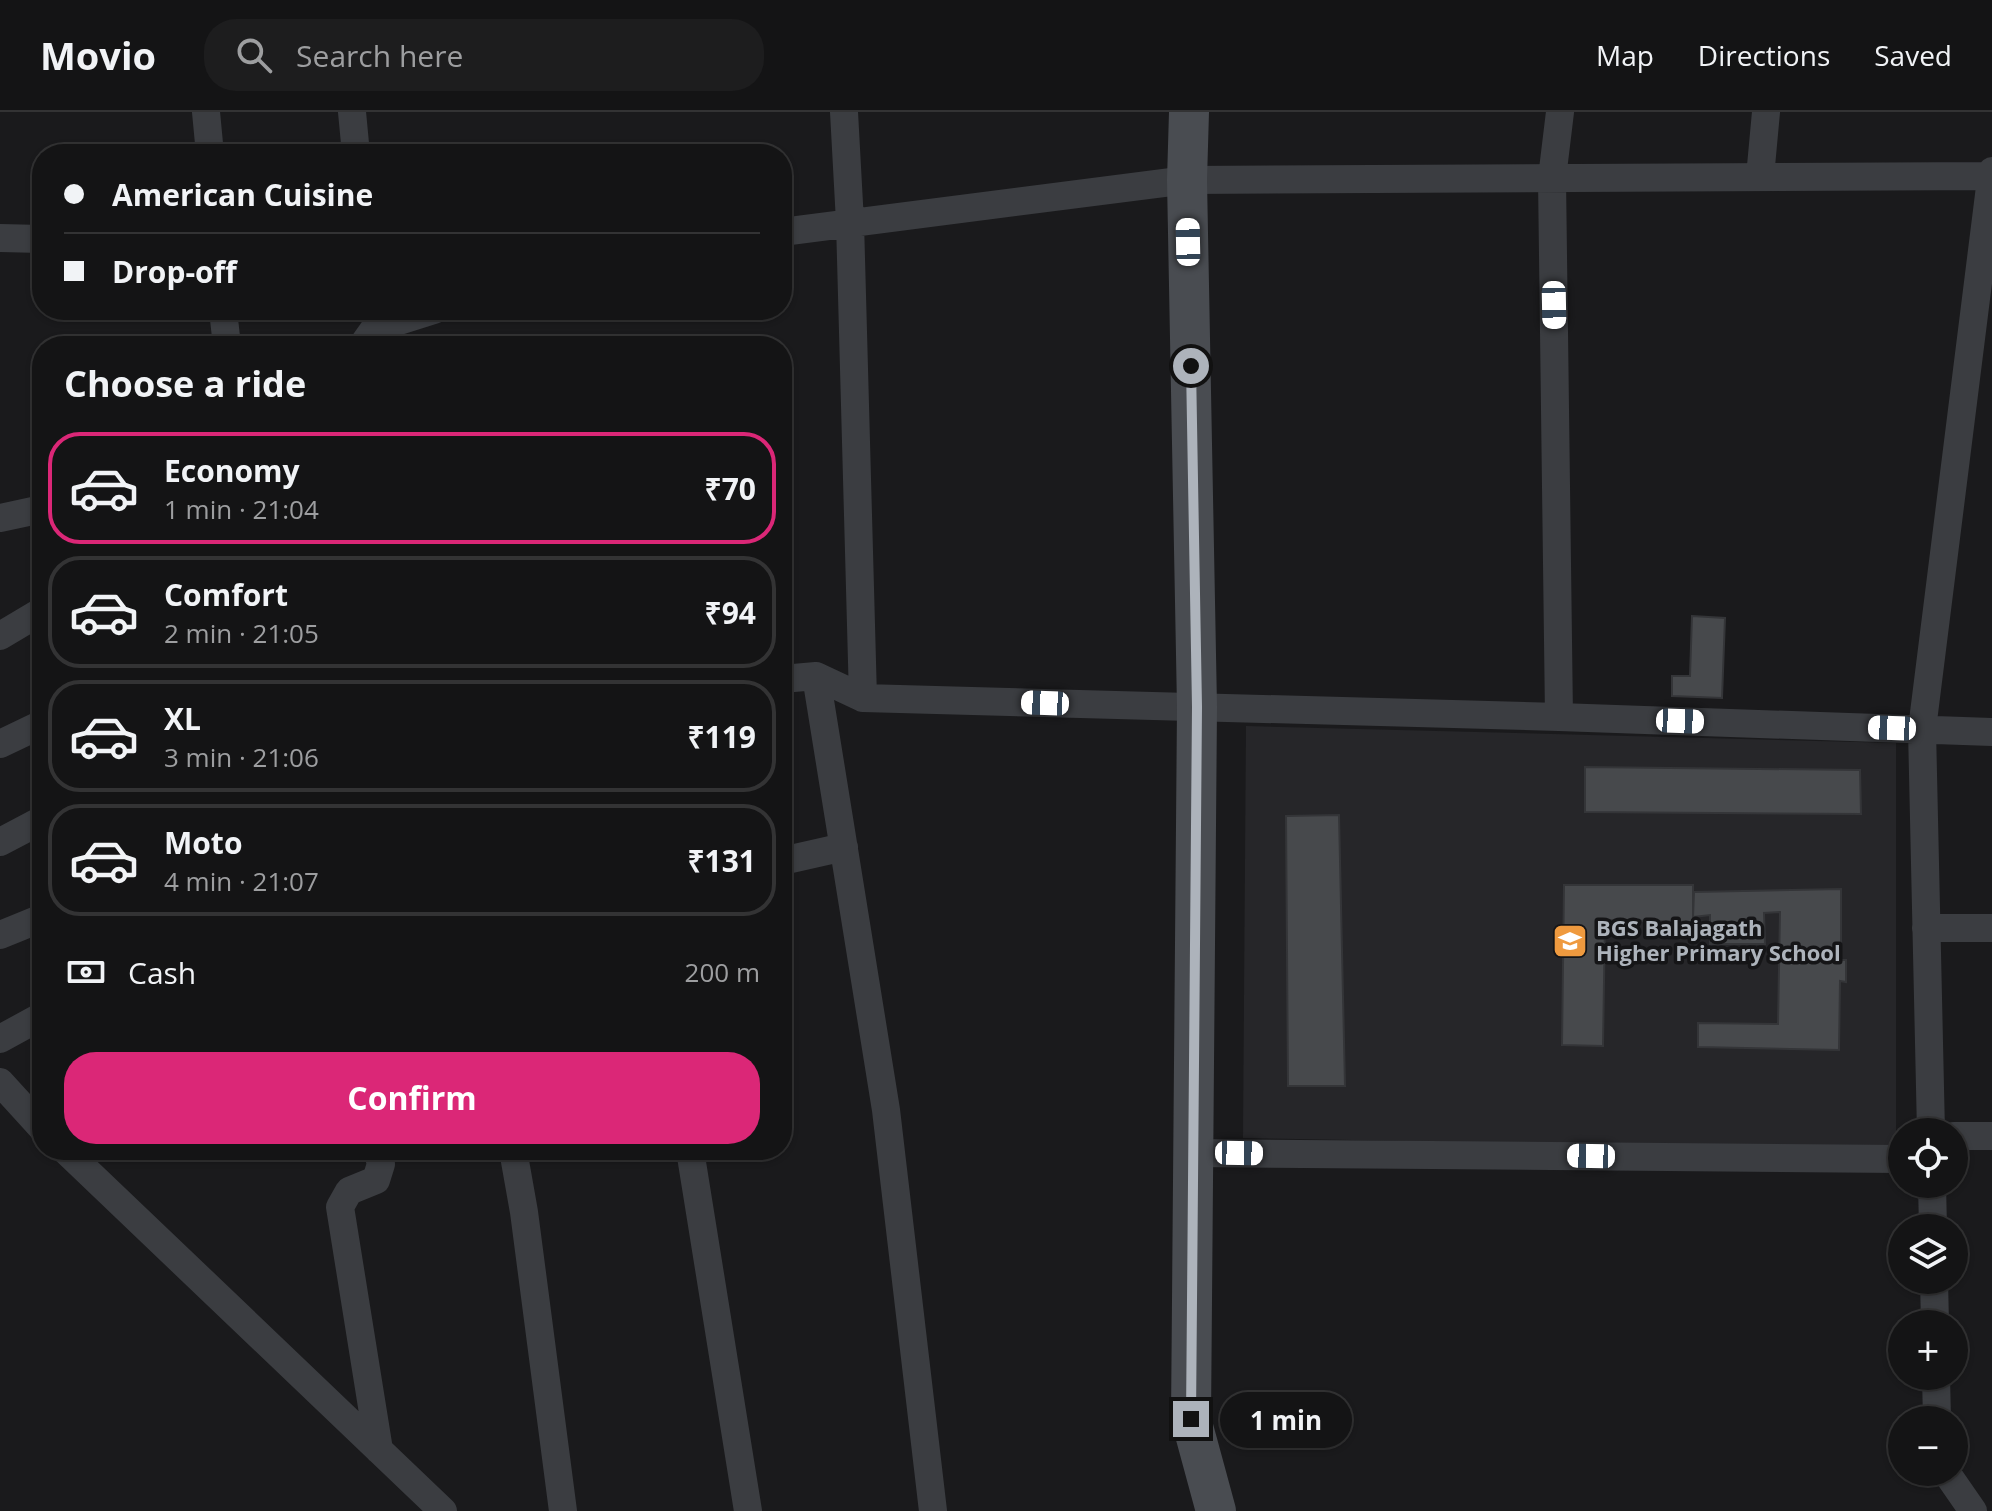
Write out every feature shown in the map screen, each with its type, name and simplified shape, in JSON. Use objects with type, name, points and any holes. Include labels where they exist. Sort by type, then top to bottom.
[{"type":"main road","points":[[1189,112],[1187,180],[1197,707],[1191,1419],[1216,1511]]},
{"type":"street","points":[[206,112],[209,144]]},
{"type":"street","points":[[352,112],[355,144]]},
{"type":"street","points":[[844,112],[850,222],[863,698]]},
{"type":"street","points":[[1559,717],[1552,178],[1560,112]]},
{"type":"street","points":[[1760,177],[1766,112]]},
{"type":"street","points":[[792,231],[1187,180],[1992,174],[1922,729],[1931,1118]]},
{"type":"street","points":[[0,238],[32,239]]},
{"type":"street","points":[[372,333],[407,320]]},
{"type":"street","points":[[0,518],[32,511]]},
{"type":"street","points":[[0,636],[32,617]]},
{"type":"street","points":[[792,678],[816,676],[863,698],[1992,732]]},
{"type":"street","points":[[816,676],[886,1110],[933,1511]]},
{"type":"street","points":[[0,744],[32,729]]},
{"type":"street","points":[[0,842],[32,825]]},
{"type":"street","points":[[792,859],[844,847]]},
{"type":"street","points":[[0,935],[32,922]]},
{"type":"street","points":[[1926,928],[1992,928]]},
{"type":"street","points":[[0,1039],[32,1021]]},
{"type":"street","points":[[0,1082],[32,1117]]},
{"type":"street","points":[[1968,1136],[1992,1136]]},
{"type":"street","points":[[1193,1153],[1888,1159]]},
{"type":"street","points":[[75,1160],[443,1511]]},
{"type":"street","points":[[379,1450],[340,1207],[349,1191],[376,1180],[380,1160]]},
{"type":"street","points":[[515,1160],[563,1511]]},
{"type":"street","points":[[692,1160],[748,1511]]},
{"type":"street","points":[[1956,1486],[1973,1511]]},
{"type":"shaded area","name":"BGS Balajagath Higher Primary School","points":[[1246,726],[1896,743],[1896,1118],[1888,1118],[1888,1150],[1243,1138]]},
{"type":"building","points":[[1692,616],[1725,618],[1722,698],[1672,696],[1672,676],[1690,676]]},
{"type":"building","points":[[1585,767],[1860,770],[1861,814],[1585,812]]},
{"type":"building","points":[[1339,815],[1345,1086],[1288,1086],[1286,816]]},
{"type":"building","points":[[1564,885],[1693,885],[1693,922],[1605,920],[1603,1046],[1562,1045]]},
{"type":"building","points":[[1841,889],[1841,960],[1846,960],[1846,982],[1840,981],[1839,1050],[1698,1047],[1698,1023],[1778,1024],[1780,912],[1764,913],[1765,944],[1710,944],[1710,915],[1693,917],[1694,892]]},
{"type":"place","name":"BGS Balajagath Higher Primary School","points":[[1570,941]]},
{"type":"route","points":[[1191,366],[1197,707],[1191,1419]]}]
